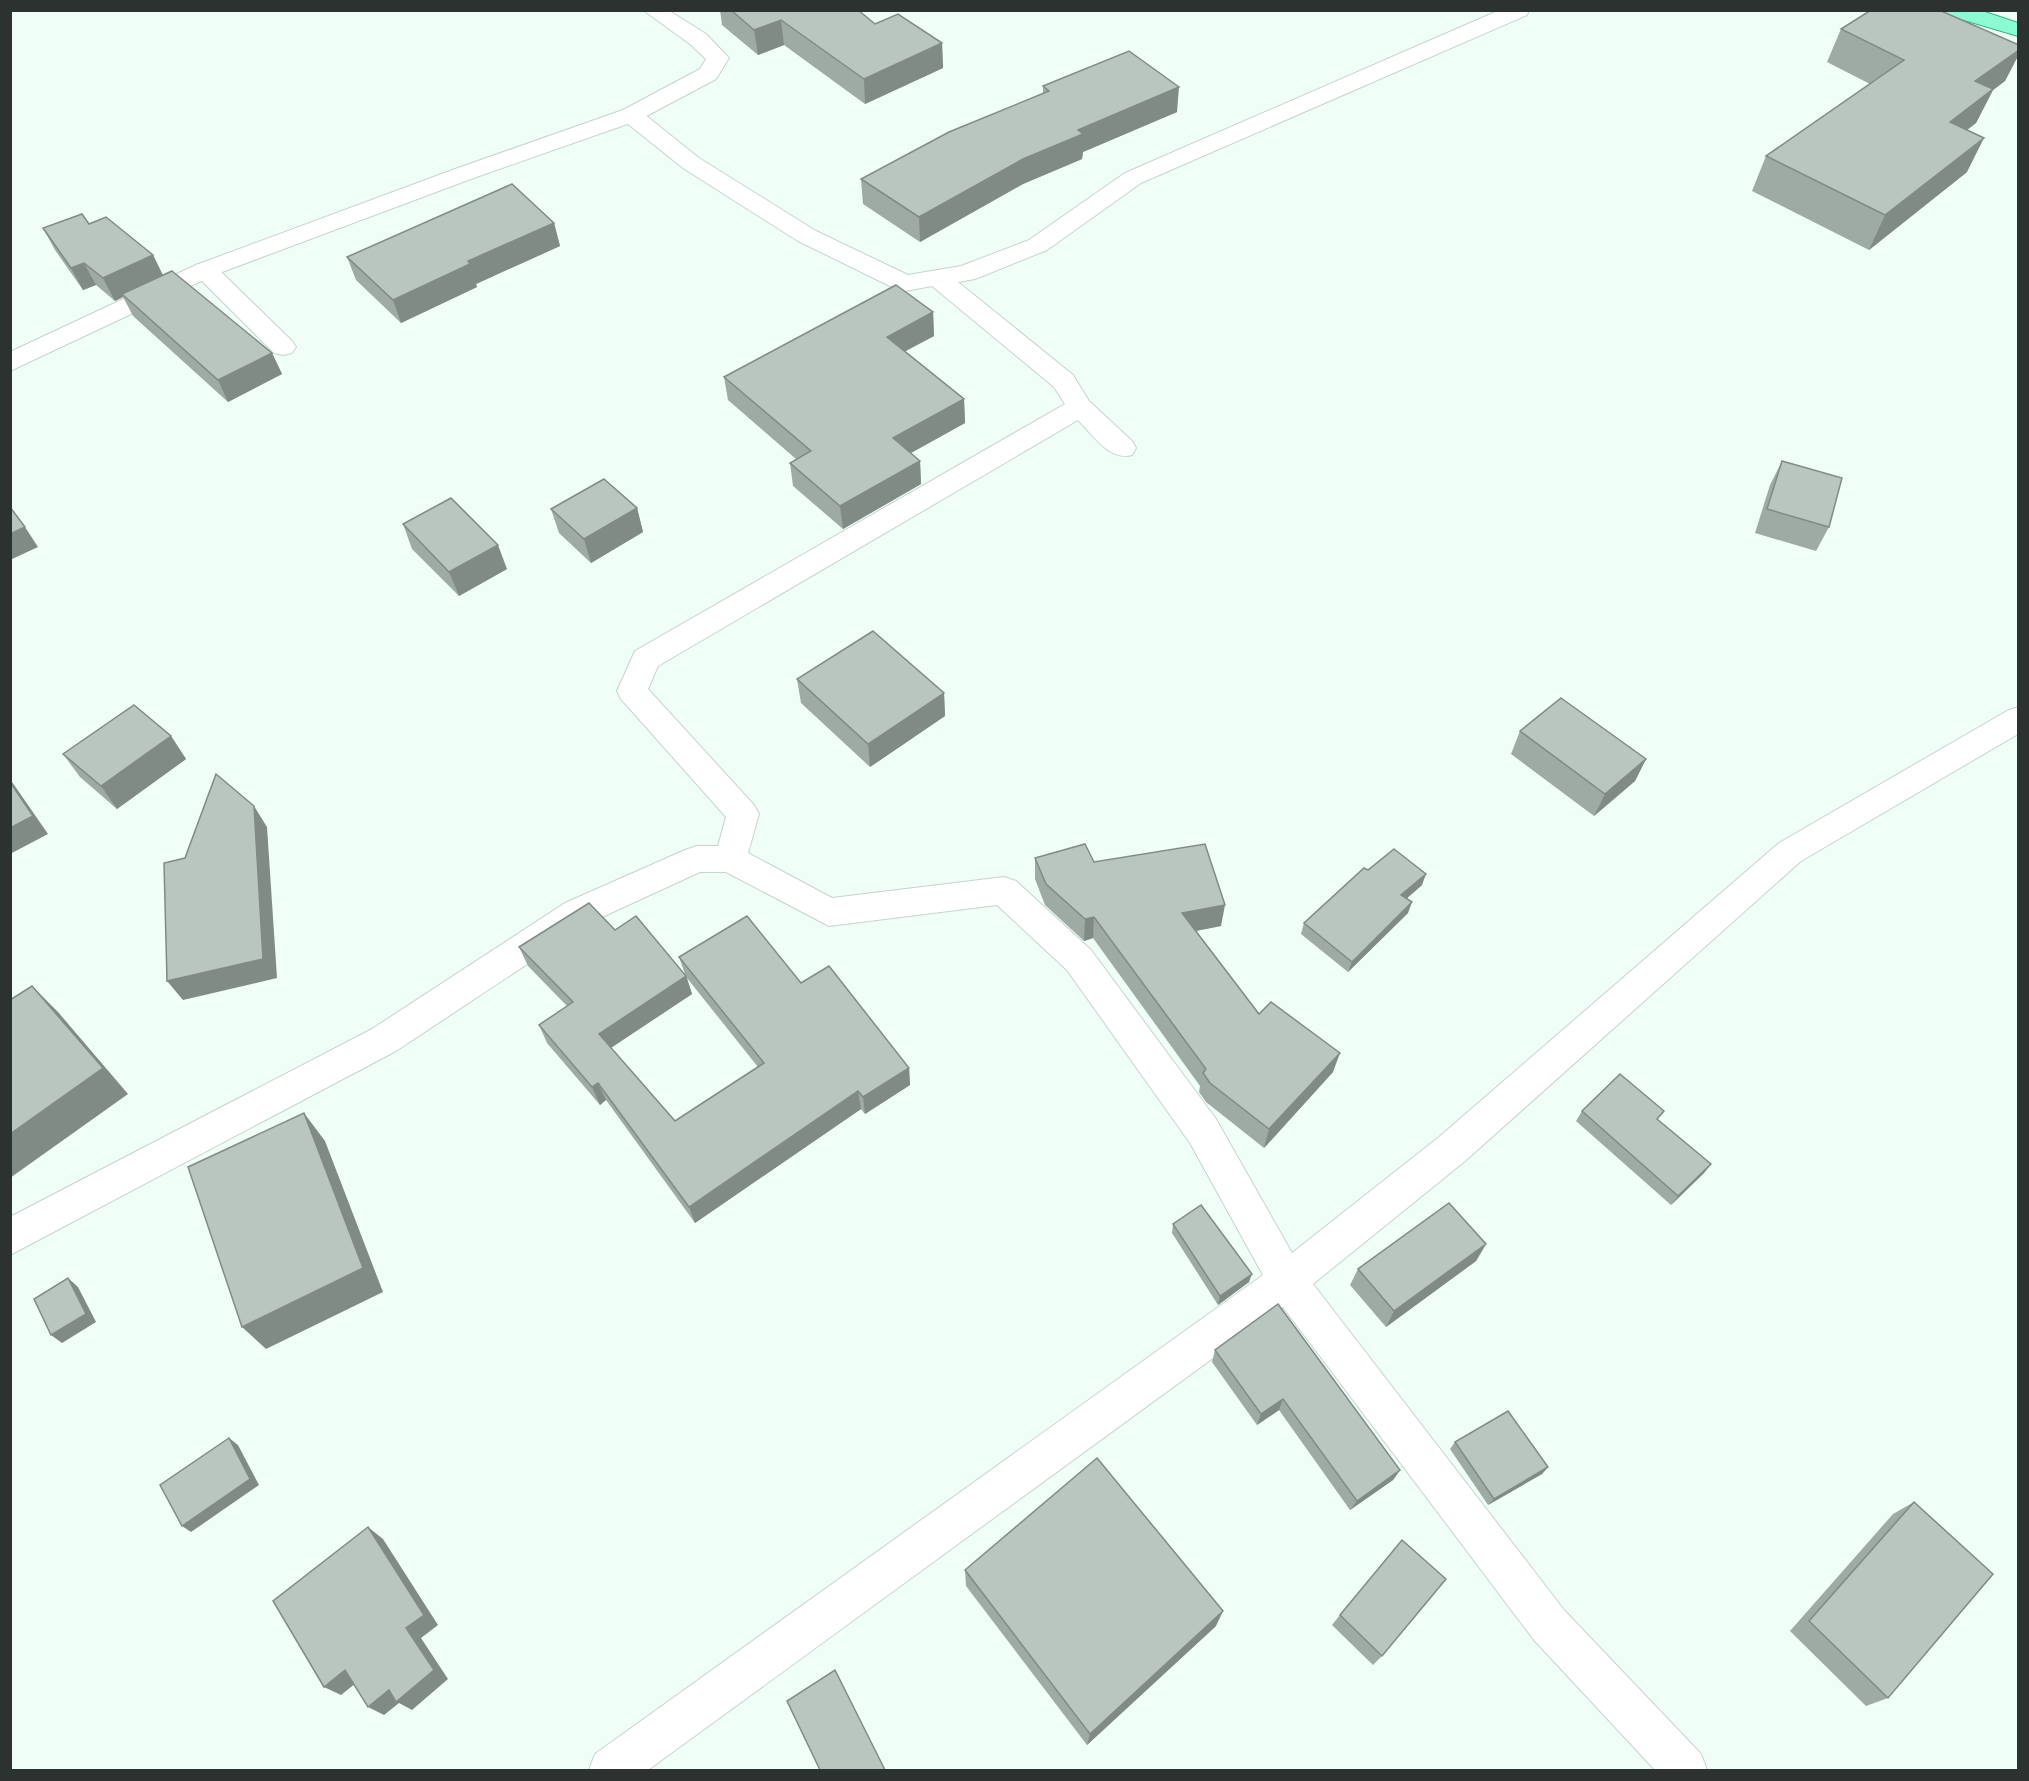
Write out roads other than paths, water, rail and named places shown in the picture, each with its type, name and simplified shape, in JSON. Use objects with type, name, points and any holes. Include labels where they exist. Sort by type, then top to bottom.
[{"type":"main road","points":[[1955,10],[2019,30]]},
{"type":"street","points":[[10,363],[205,270],[463,174],[631,115],[708,74],[718,58],[698,39],[652,10]]},
{"type":"street","points":[[631,115],[691,163],[807,236],[904,283],[966,273],[1038,245],[1133,177],[1519,10]]},
{"type":"street","points":[[205,270],[283,347]]},
{"type":"street","points":[[937,278],[1064,381],[1080,407],[1122,448]]},
{"type":"street","points":[[730,859],[743,814],[632,691],[646,659],[1080,407]]},
{"type":"street","points":[[611,1770],[1287,1281],[1452,1149],[1790,852],[2019,719]]},
{"type":"street","points":[[10,1237],[384,1040],[577,914],[697,859],[730,859],[829,912],[1004,891],[1079,960],[1203,1131],[1287,1281],[1550,1625],[1684,1770]]}]
